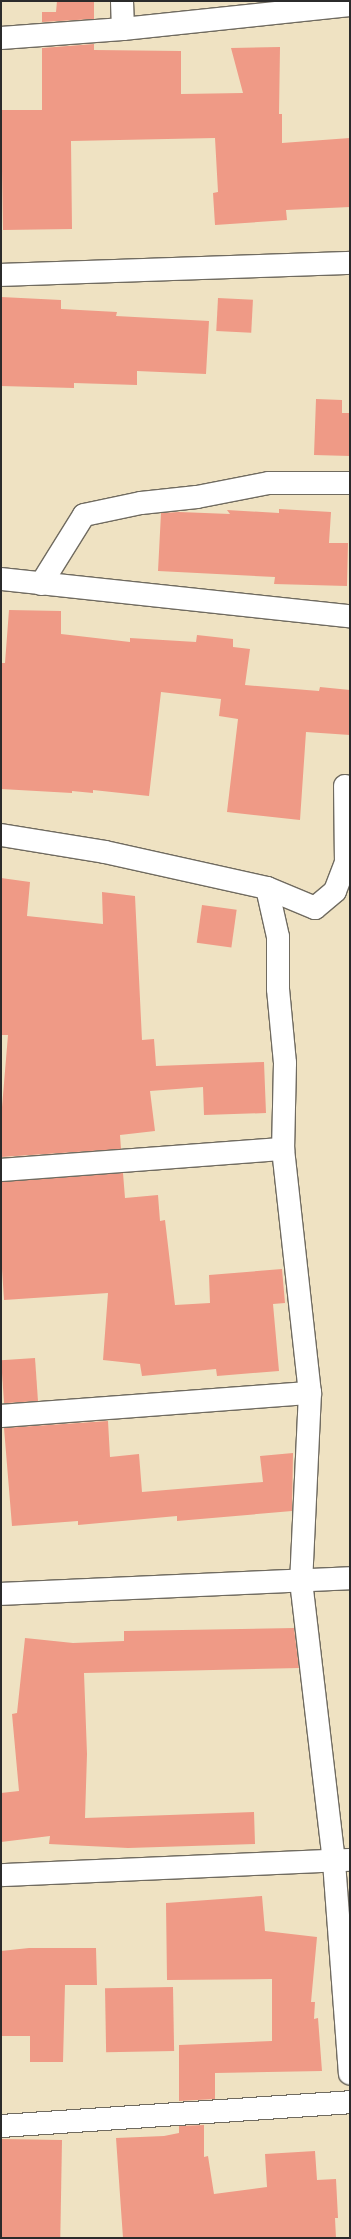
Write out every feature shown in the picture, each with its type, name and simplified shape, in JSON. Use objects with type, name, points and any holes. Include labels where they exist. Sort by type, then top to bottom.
[{"type":"street","points":[[122,1],[123,29]]},
{"type":"street","points":[[1,38],[123,29],[347,4]]},
{"type":"street","points":[[1,275],[350,263]]},
{"type":"street","points":[[41,584],[84,515],[141,503],[197,497],[269,483],[350,483]]},
{"type":"street","points":[[1,579],[350,616]]},
{"type":"street","points":[[1,835],[105,852],[268,888],[315,908],[334,891],[346,862],[345,786]]},
{"type":"street","points":[[268,888],[278,937],[278,989],[285,1063],[283,1149],[310,1393],[302,1582],[342,1861],[350,2074]]},
{"type":"street","points":[[1,1170],[283,1149]]},
{"type":"street","points":[[1,1416],[310,1393]]},
{"type":"street","points":[[1,1594],[302,1582],[350,1578]]},
{"type":"street","points":[[3,1875],[342,1861]]},
{"type":"street","points":[[1,2126],[350,2102]]},
{"type":"building","points":[[57,1],[94,1],[94,19],[42,22],[42,12],[56,12]]},
{"type":"building","points":[[94,44],[94,50],[181,51],[181,94],[243,93],[231,48],[280,47],[279,114],[282,114],[282,143],[350,138],[350,207],[286,210],[287,220],[215,225],[213,193],[218,192],[215,138],[71,141],[72,229],[3,230],[1,110],[42,110],[42,48]]},
{"type":"building","points":[[1,297],[61,300],[61,309],[117,312],[116,316],[209,321],[206,374],[137,371],[137,385],[74,383],[74,388],[1,386]]},
{"type":"building","points":[[218,298],[253,300],[251,333],[216,331]]},
{"type":"building","points":[[316,399],[342,400],[342,413],[350,413],[350,456],[314,455]]},
{"type":"building","points":[[279,509],[331,512],[329,543],[348,543],[347,586],[274,584],[275,577],[158,571],[161,513],[179,512],[230,514],[227,510],[279,513]]},
{"type":"building","points":[[9,610],[61,611],[61,634],[130,642],[130,638],[196,642],[197,635],[233,639],[233,647],[250,649],[245,685],[319,691],[320,687],[350,690],[350,735],[306,732],[300,820],[227,812],[238,719],[219,716],[221,699],[161,692],[149,796],[93,790],[93,793],[72,791],[72,793],[1,789],[1,663],[5,663]]},
{"type":"building","points":[[1,878],[30,882],[27,916],[103,924],[102,892],[135,896],[142,1040],[154,1039],[156,1066],[264,1062],[266,1113],[204,1115],[203,1087],[150,1091],[155,1131],[120,1135],[121,1149],[1,1157],[1,1119],[8,1035],[1,1035]]},
{"type":"building","points":[[202,905],[237,910],[231,948],[197,943]]},
{"type":"building","points":[[123,1173],[125,1198],[158,1195],[160,1221],[165,1220],[175,1305],[210,1303],[209,1275],[282,1269],[285,1303],[273,1304],[279,1371],[217,1376],[216,1369],[142,1376],[140,1364],[103,1360],[108,1293],[4,1300],[1,1253],[1,1182]]},
{"type":"building","points":[[35,1358],[38,1401],[4,1403],[1,1360]]},
{"type":"building","points":[[108,1421],[110,1457],[139,1454],[142,1492],[263,1482],[260,1456],[293,1453],[292,1511],[177,1521],[177,1516],[78,1525],[78,1521],[12,1526],[4,1428]]},
{"type":"building","points":[[294,1628],[299,1668],[84,1673],[87,1754],[85,1818],[254,1812],[255,1844],[128,1848],[49,1844],[50,1836],[1,1842],[1,1793],[19,1791],[12,1714],[17,1713],[25,1638],[73,1643],[124,1641],[124,1631]]},
{"type":"building","points":[[262,1896],[265,1931],[317,1937],[311,2002],[315,2002],[314,2019],[318,2018],[322,2071],[215,2073],[215,2099],[179,2101],[179,2045],[272,2041],[272,1979],[167,1980],[166,1903]]},
{"type":"building","points":[[29,1948],[96,1948],[97,1985],[65,1985],[63,2062],[30,2062],[30,2036],[1,2036],[1,1951]]},
{"type":"building","points":[[173,1987],[174,2051],[106,2052],[105,1988]]},
{"type":"building","points":[[204,2125],[204,2157],[208,2156],[214,2194],[267,2187],[265,2154],[315,2151],[317,2180],[336,2179],[338,2218],[335,2218],[336,2238],[123,2238],[116,2138],[164,2136],[179,2133],[179,2126]]},
{"type":"building","points":[[1,2139],[62,2140],[60,2238],[1,2237]]}]
